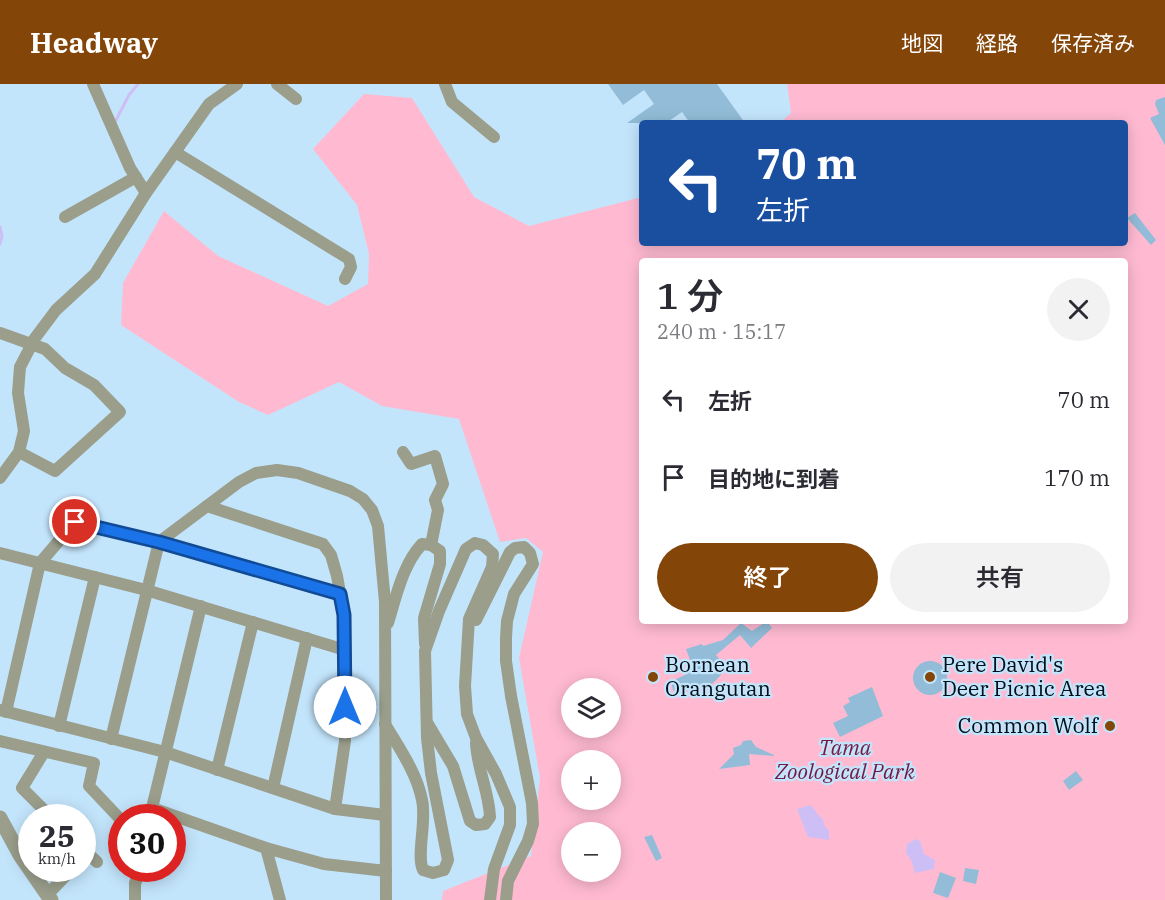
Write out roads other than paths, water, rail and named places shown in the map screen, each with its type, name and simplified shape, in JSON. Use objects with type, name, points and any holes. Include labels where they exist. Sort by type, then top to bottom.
[{"type":"street","points":[[93,84],[116,139],[146,193]]},
{"type":"street","points":[[0,478],[19,452],[24,431],[18,393],[20,367],[33,344],[56,310],[95,274],[146,193],[209,104],[237,84]]},
{"type":"street","points":[[277,84],[296,99]]},
{"type":"street","points":[[445,84],[452,102],[494,137]]},
{"type":"street","points":[[175,152],[349,259],[351,267],[345,279]]},
{"type":"street","points":[[64,217],[136,177]]},
{"type":"street","points":[[0,333],[45,349],[65,368],[94,385],[120,412],[56,471],[19,452]]},
{"type":"street","points":[[403,452],[411,464],[435,456],[443,484],[435,500],[438,510],[431,545]]},
{"type":"street","points":[[111,739],[159,542],[256,473],[277,470],[298,473],[350,491],[363,499],[372,510],[378,526],[385,633],[387,900]]},
{"type":"street","points":[[207,506],[323,544],[331,555],[344,615],[345,650],[345,741],[335,809]]},
{"type":"street","points":[[340,594],[159,542],[75,522],[40,563],[3,711],[165,752],[335,809],[386,815]]},
{"type":"street","points":[[425,651],[466,549],[475,543],[483,545],[493,554],[492,567],[469,619],[465,686],[467,714],[476,738],[496,774],[510,807],[510,825],[494,869],[490,900]]},
{"type":"street","points":[[385,633],[403,578],[416,551],[422,544],[431,545],[440,551],[440,564],[424,618],[427,723],[431,774],[448,860],[444,870],[433,873],[423,870],[420,862],[424,826],[423,801],[417,783],[385,724]]},
{"type":"street","points":[[467,637],[510,552],[524,547],[530,553],[533,564],[514,594],[507,621],[506,661],[528,780],[533,824],[528,841],[508,881],[506,900]]},
{"type":"street","points":[[0,553],[146,590],[345,650]]},
{"type":"street","points":[[59,726],[94,577]]},
{"type":"street","points":[[201,606],[152,808],[266,848],[324,864],[386,872]]},
{"type":"street","points":[[217,770],[253,622]]},
{"type":"street","points":[[273,789],[307,638]]},
{"type":"street","points":[[427,723],[453,766],[467,814],[470,821],[476,825],[485,824],[490,817],[489,802],[477,754],[476,738]]},
{"type":"street","points":[[0,741],[94,763],[89,786],[108,806]]},
{"type":"street","points":[[38,804],[22,788],[44,752]]},
{"type":"street","points":[[0,818],[20,855],[49,897],[61,882]]},
{"type":"street","points":[[266,848],[280,900]]},
{"type":"street","points":[[135,900],[136,882]]},
{"type":"waterway","points":[[115,122],[129,95],[138,84]]},
{"type":"waterway","points":[[0,227],[2,236],[0,244]]},
{"type":"place","name":"Bornean Orangutan","points":[[653,677]]},
{"type":"place","name":"Pere David's Deer Picnic Area","points":[[930,677]]},
{"type":"place","name":"Common Wolf","points":[[1110,726]]},
{"type":"park label","name":"Tama Zoological Park","points":[[845,760]]}]
